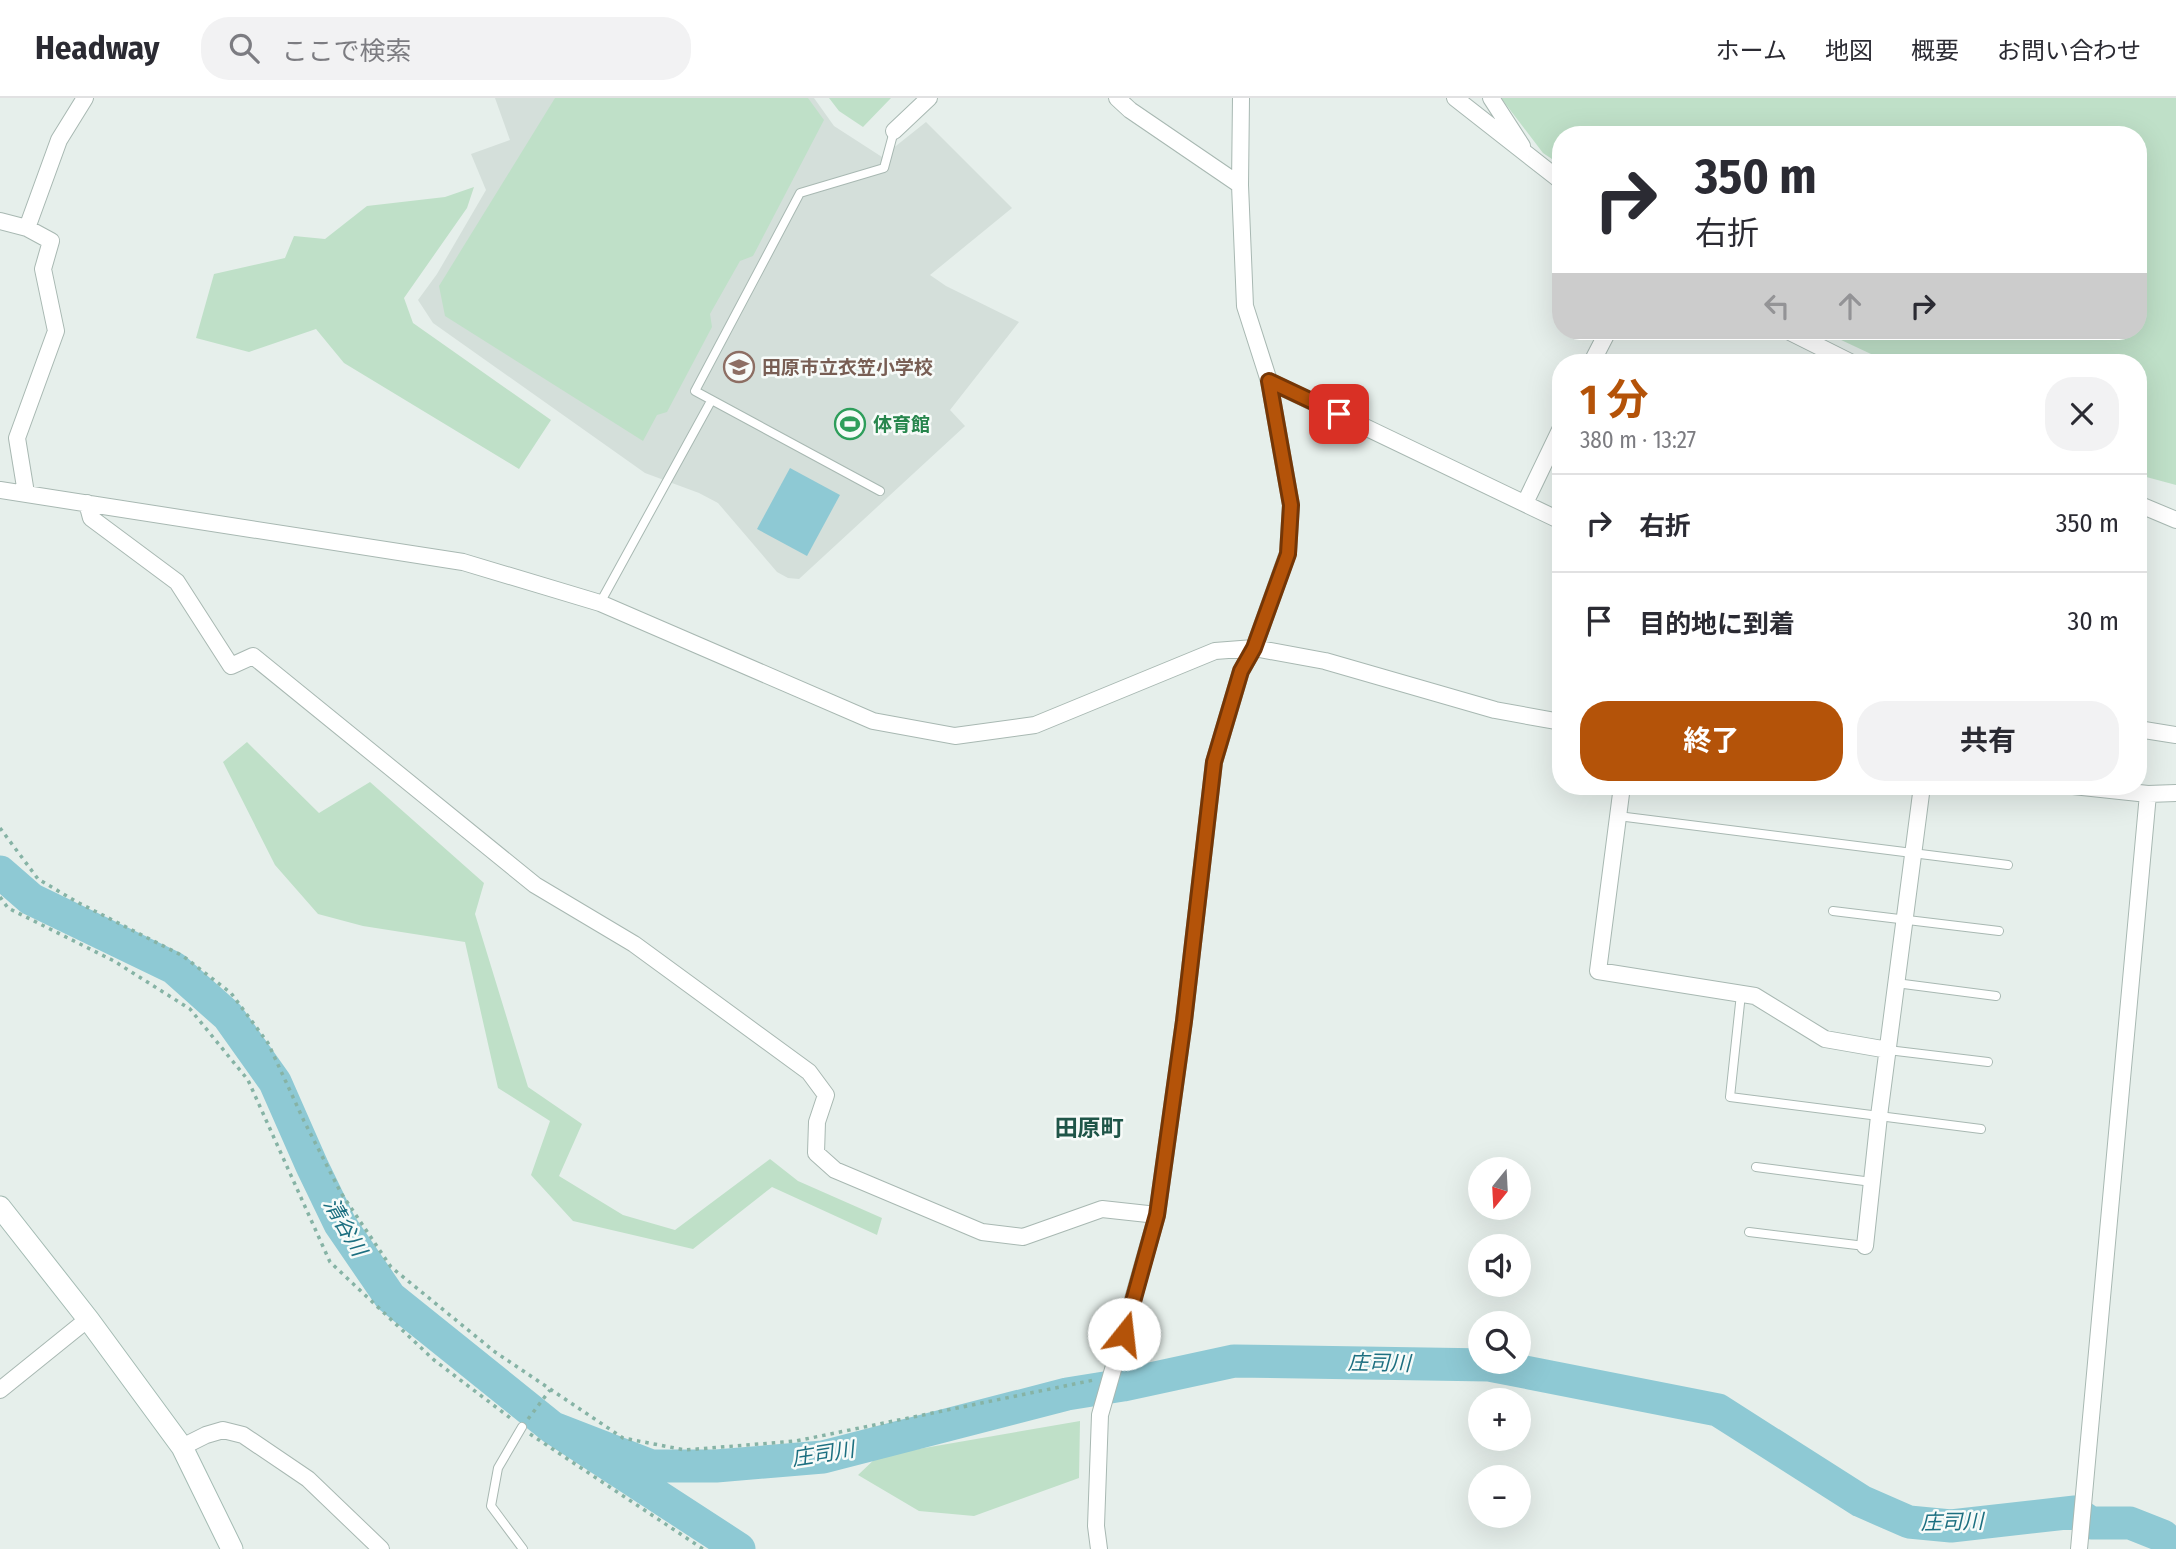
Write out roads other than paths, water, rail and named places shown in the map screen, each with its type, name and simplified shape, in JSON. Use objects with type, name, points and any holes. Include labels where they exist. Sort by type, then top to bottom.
[{"type":"street","points":[[26,228],[59,139],[85,98]]},
{"type":"street","points":[[894,131],[929,98]]},
{"type":"street","points":[[1117,98],[1130,110],[1240,185]]},
{"type":"street","points":[[1099,1549],[1096,1525],[1100,1415],[1157,1215],[1184,1021],[1214,762],[1241,671],[1254,648],[1288,554],[1291,505],[1269,381],[1245,306],[1240,185],[1241,98]]},
{"type":"street","points":[[1455,98],[1552,174]]},
{"type":"street","points":[[1491,98],[1529,157]]},
{"type":"street","points":[[0,222],[26,228],[51,241],[43,269],[56,331],[17,438],[26,494]]},
{"type":"street","points":[[1806,340],[1834,354]]},
{"type":"street","points":[[1269,381],[1552,516]]},
{"type":"street","points":[[1525,503],[1552,447]]},
{"type":"street","points":[[0,490],[463,562],[600,603],[873,721],[955,736],[1035,725],[1215,651],[1254,648],[1325,661],[1495,710],[1552,720]]},
{"type":"street","points":[[87,503],[91,518],[177,582],[231,666],[253,656],[535,885],[634,944],[809,1072],[826,1095],[817,1122],[816,1153],[835,1170],[982,1232],[1023,1237],[1102,1209],[1157,1215]]},
{"type":"street","points":[[2147,508],[2176,520]]},
{"type":"street","points":[[2147,730],[2176,735]]},
{"type":"street","points":[[2079,1549],[2148,794],[2176,793]]},
{"type":"street","points":[[1621,795],[1598,971],[1755,996],[1825,1039],[1888,1050]]},
{"type":"street","points":[[1865,1246],[1921,795]]},
{"type":"street","points":[[0,1207],[88,1319],[182,1447],[232,1549]]},
{"type":"street","points":[[0,1390],[88,1319]]},
{"type":"street","points":[[182,1447],[223,1430],[243,1435],[308,1479],[381,1549]]},
{"type":"lane","points":[[880,491],[695,391],[800,193],[884,168],[894,131]]},
{"type":"lane","points":[[600,603],[711,401]]},
{"type":"lane","points":[[1618,816],[2008,865]]},
{"type":"lane","points":[[1833,911],[1999,931]]},
{"type":"lane","points":[[1896,983],[1996,996]]},
{"type":"lane","points":[[1741,994],[1731,1097],[1981,1129]]},
{"type":"lane","points":[[1888,1050],[1988,1062]]},
{"type":"lane","points":[[1756,1167],[1872,1182]]},
{"type":"lane","points":[[1749,1232],[1865,1246]]},
{"type":"lane","points":[[522,1427],[498,1468],[491,1506],[523,1549]]},
{"type":"water","points":[[790,468],[840,495],[807,556],[757,529]]},
{"type":"waterway","name":"清谷川","points":[[0,872],[31,899],[174,968],[228,1016],[275,1082],[340,1224],[390,1297],[553,1428],[739,1549]]},
{"type":"waterway","name":"庄司川","points":[[553,1428],[651,1466],[716,1466],[823,1457],[1067,1394],[1234,1361],[1489,1365],[1718,1410],[1861,1501],[1909,1522],[1951,1526],[2075,1512],[2091,1523],[2130,1523],[2163,1536],[2175,1549]]},
{"type":"place","name":"田原市立衣笠小学校","points":[[739,367]]},
{"type":"place","name":"体育館","points":[[850,424]]},
{"type":"district","name":"田原町","points":[[1089,1128]]}]
